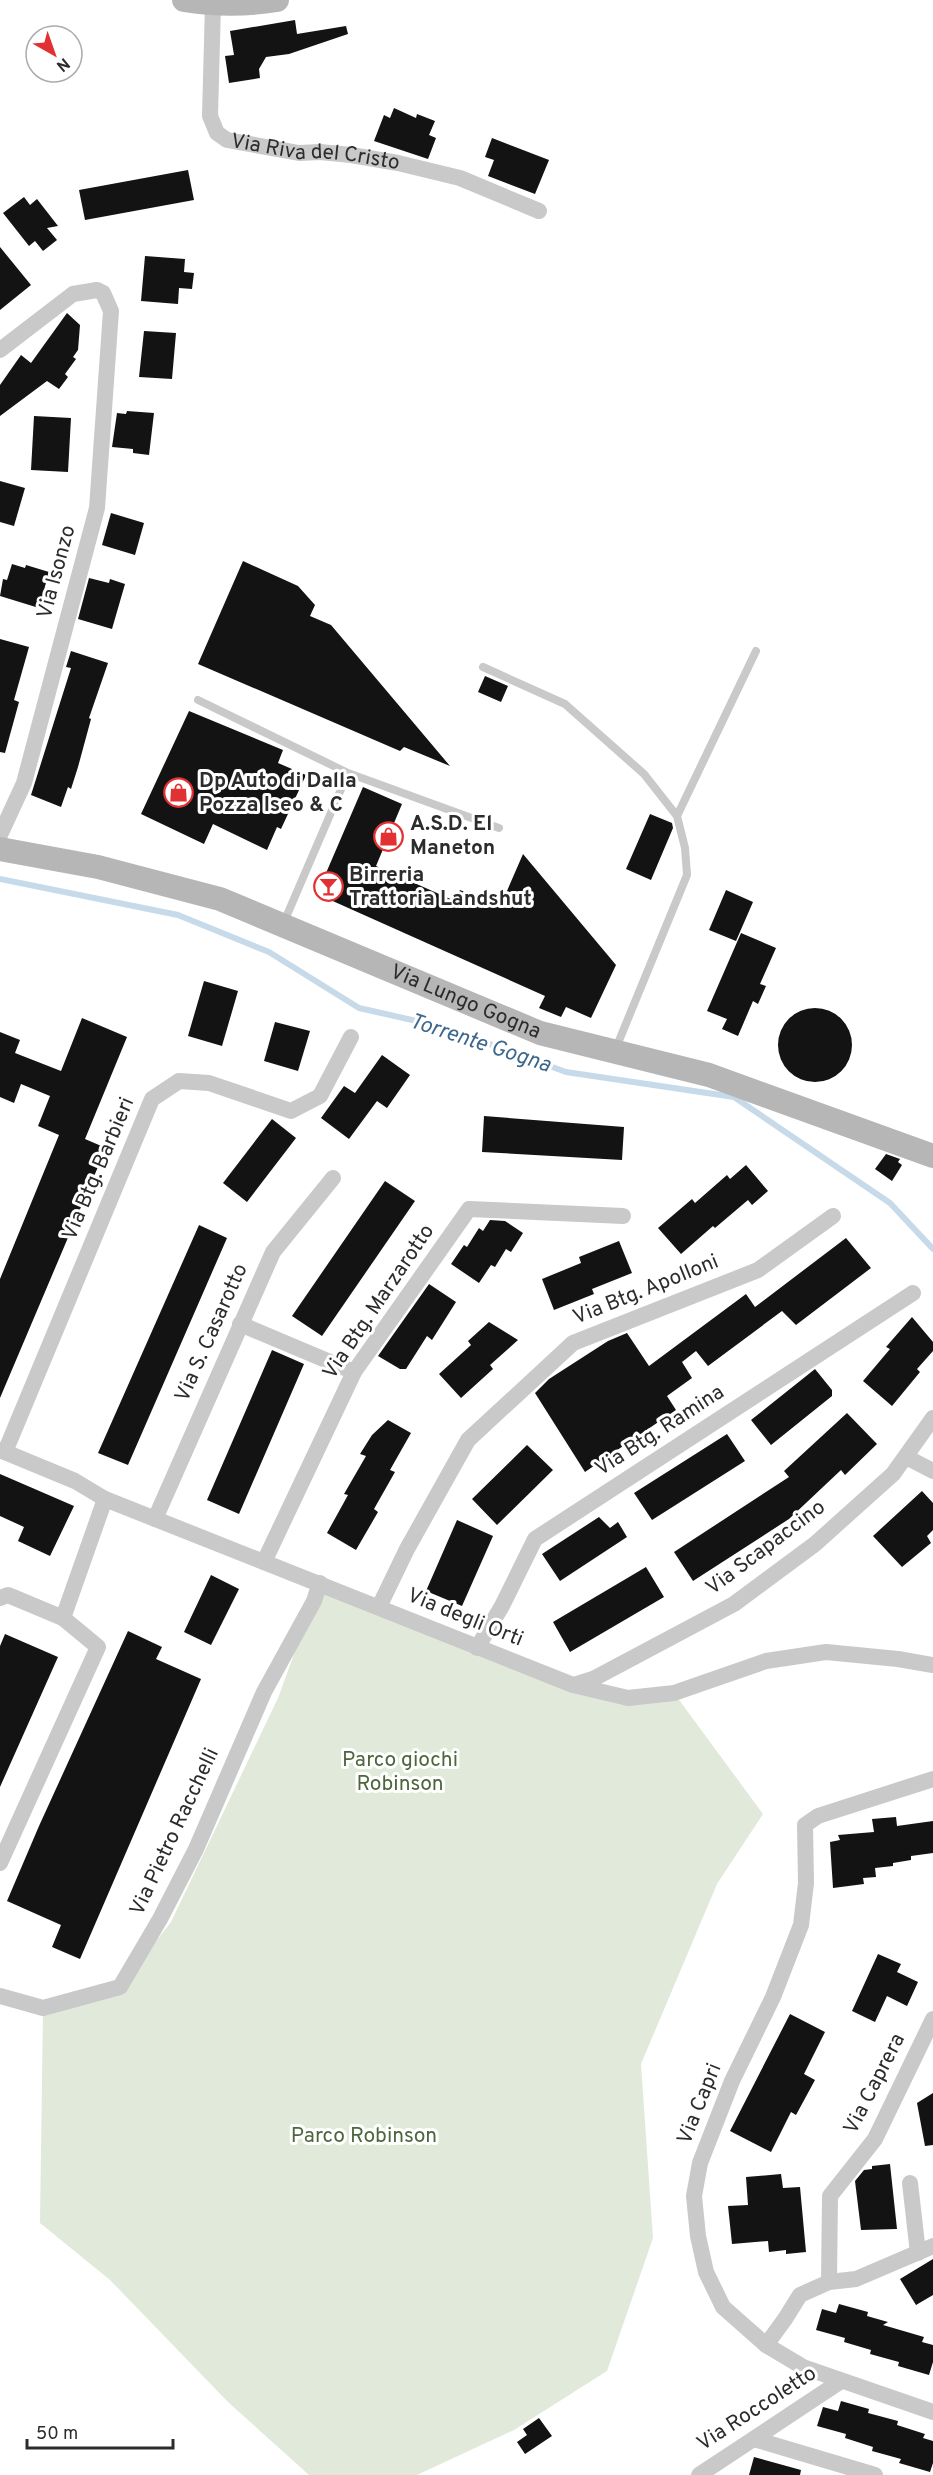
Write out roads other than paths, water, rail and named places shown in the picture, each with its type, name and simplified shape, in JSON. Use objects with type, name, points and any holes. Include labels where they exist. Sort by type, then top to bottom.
[{"type":"street","points":[[184,0],[213,4],[256,4],[277,0]]},
{"type":"street","name":"Via Riva del Cristo","points":[[213,4],[210,116],[217,133],[227,140],[299,153],[351,155],[398,163],[460,178],[539,211]]},
{"type":"street","name":"Via Isonzo","points":[[0,350],[73,294],[97,290],[103,293],[111,311],[97,508],[24,783],[0,835]]},
{"type":"street","name":"Via Lungo Gogna","points":[[0,849],[98,867],[220,899],[540,1033],[709,1075],[849,1123],[933,1156]]},
{"type":"street","name":"Via Btg. Barbieri","points":[[2,1451],[153,1099],[179,1082],[209,1083],[291,1111],[320,1096],[351,1037]]},
{"type":"street","name":"Via S. Casarotto","points":[[155,1519],[273,1252],[333,1178]]},
{"type":"street","name":"Via Btg. Marzarotto","points":[[264,1562],[354,1372],[469,1209],[623,1216]]},
{"type":"street","name":"Via Btg. Apolloni","points":[[379,1607],[407,1549],[468,1440],[573,1343],[758,1270],[833,1216]]},
{"type":"street","name":"Via Btg. Ramina","points":[[477,1648],[502,1606],[535,1539],[913,1293]]},
{"type":"street","points":[[240,1323],[354,1372]]},
{"type":"street","name":"Via Scapaccino","points":[[573,1685],[593,1679],[734,1604],[815,1544],[893,1474],[933,1418]]},
{"type":"street","name":"Via degli Orti","points":[[2,1451],[75,1480],[105,1499],[320,1583],[477,1648],[573,1685],[628,1698],[674,1693],[766,1661],[826,1652],[933,1665]]},
{"type":"street","points":[[906,1457],[933,1471]]},
{"type":"street","points":[[63,1618],[105,1499]]},
{"type":"street","name":"Via Pietro Racchelli","points":[[0,1996],[43,2008],[120,1987],[160,1919],[196,1849],[264,1692],[314,1601],[320,1583]]},
{"type":"street","points":[[0,1598],[8,1595],[63,1618],[98,1647],[0,1863]]},
{"type":"street","name":"Via Capri","points":[[933,1779],[818,1816],[805,1825],[806,1882],[801,1925],[774,1997],[732,2081],[700,2163],[694,2196],[698,2236],[706,2272],[723,2307],[766,2345],[803,2367],[933,2412]]},
{"type":"street","name":"Via Caprera","points":[[829,2282],[830,2196],[875,2139],[933,2019]]},
{"type":"street","points":[[766,2345],[786,2319],[800,2295],[829,2282],[856,2279],[926,2249],[910,2183]]},
{"type":"street","name":"Via Roccoletto","points":[[699,2475],[841,2381]]},
{"type":"street","points":[[754,2439],[875,2475]]},
{"type":"lane","points":[[677,816],[756,651]]},
{"type":"lane","points":[[483,667],[565,704],[644,774],[677,816],[685,848],[687,875],[614,1052]]},
{"type":"lane","points":[[198,700],[348,773],[499,828]]},
{"type":"lane","points":[[283,925],[348,773]]},
{"type":"waterway","name":"Torrente Gogna","points":[[0,879],[178,915],[269,952],[359,1008],[443,1027],[566,1072],[734,1097],[890,1203],[933,1249]]},
{"type":"place","name":"Dp Auto di Dalla Pozza Iseo & C","points":[[178,793]]},
{"type":"place","name":"A.S.D. El Maneton","points":[[389,836]]},
{"type":"place","name":"Birreria Trattoria Landshut","points":[[328,887]]},
{"type":"park label","name":"Parco giochi Robinson","points":[[400,1772]]},
{"type":"park label","name":"Parco Robinson","points":[[364,2136]]}]
